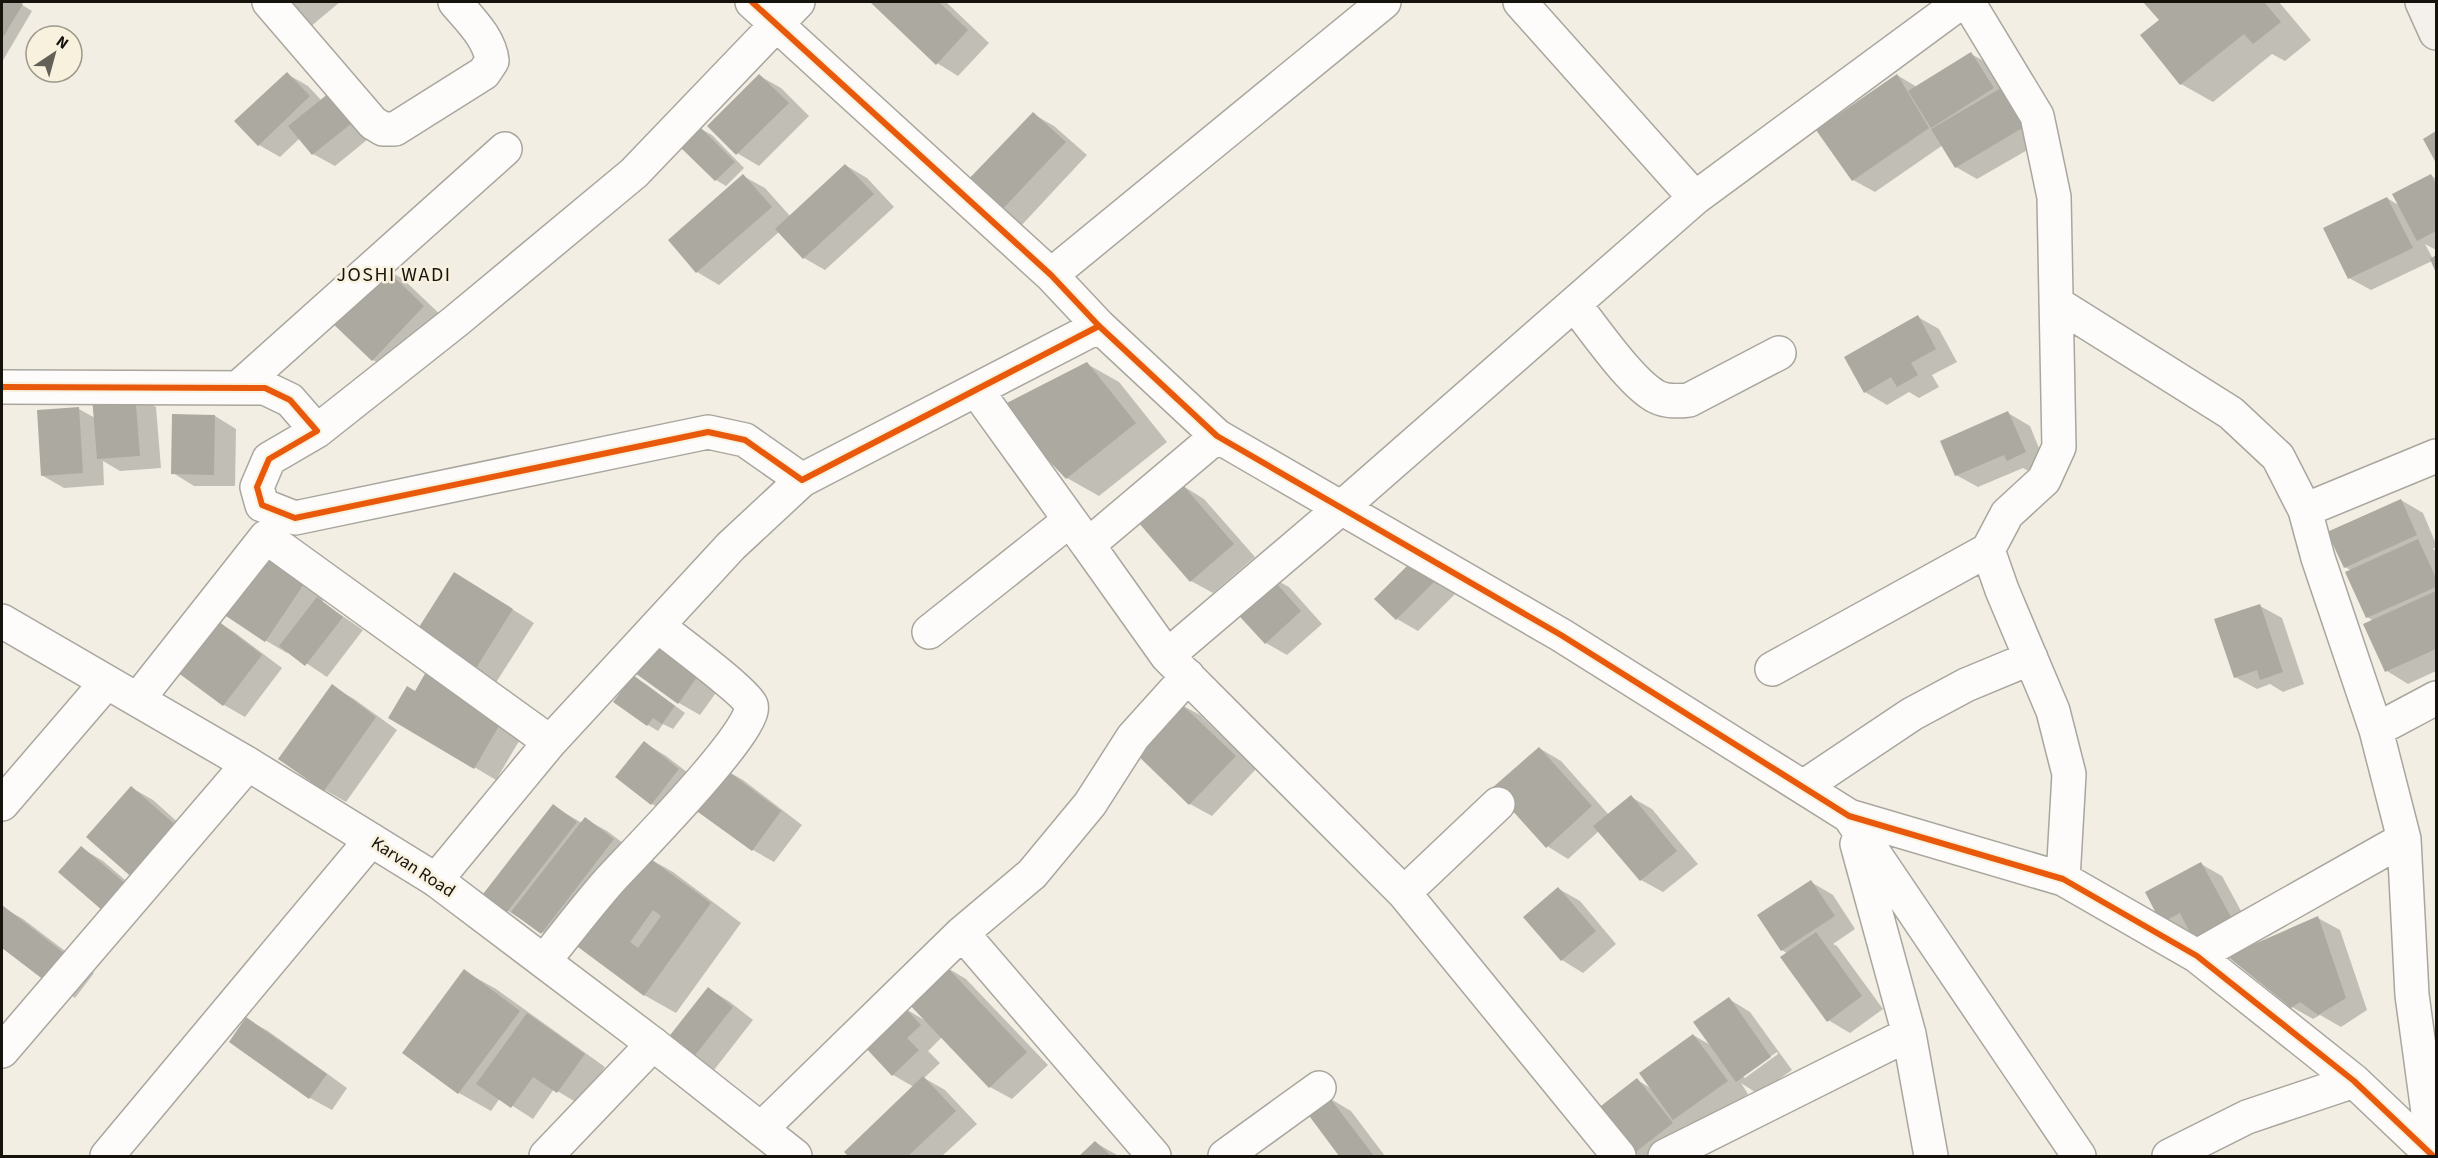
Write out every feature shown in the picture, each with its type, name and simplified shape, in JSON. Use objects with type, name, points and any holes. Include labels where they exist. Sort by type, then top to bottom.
[{"type":"main road","points":[[2422,2],[2436,33]]},
{"type":"street","points":[[269,2],[373,123],[383,129],[395,129],[484,73],[492,61],[491,51],[483,36],[455,2]]},
{"type":"street","points":[[752,2],[1051,275],[1099,326],[1217,436],[1561,636],[1849,816],[2063,879],[2197,956],[2354,1081],[2433,1156]]},
{"type":"street","points":[[798,2],[634,173],[456,321],[317,431],[269,459],[257,487],[262,505],[295,518],[708,432],[745,440],[802,480]]},
{"type":"street","points":[[1051,275],[1384,2]]},
{"type":"street","points":[[1520,2],[1695,198]]},
{"type":"street","points":[[761,1129],[962,933],[1032,874],[1090,804],[1177,666],[1341,508],[1695,198],[1961,2]]},
{"type":"street","points":[[1772,669],[1988,550],[2007,514],[2044,480],[2060,447],[2054,197],[2037,116],[1968,2]]},
{"type":"street","points":[[238,388],[505,149]]},
{"type":"street","points":[[1574,303],[1632,376],[1657,397],[1672,401],[1689,400],[1779,353]]},
{"type":"street","points":[[2056,303],[2231,413],[2278,457],[2305,510],[2318,558],[2376,730],[2404,840],[2424,994],[2433,1156]]},
{"type":"street","points":[[436,880],[550,742],[731,546],[802,480],[1099,326]]},
{"type":"street","points":[[2,387],[265,388],[290,400],[317,431]]},
{"type":"street","points":[[977,391],[1177,666],[1404,893],[1619,1156]]},
{"type":"street","points":[[929,632],[1217,436]]},
{"type":"street","points":[[2305,510],[2436,456]]},
{"type":"street","points":[[138,699],[266,537],[550,742]]},
{"type":"street","points":[[1988,550],[2002,590],[2053,711],[2069,774],[2063,879]]},
{"type":"street","name":"Karvan Road","points":[[2,621],[248,764],[436,880],[653,1044],[795,1156]]},
{"type":"street","points":[[544,961],[610,881],[671,816],[741,731],[752,712],[751,704],[722,677],[658,626]]},
{"type":"street","points":[[1803,787],[1912,714],[1966,685],[2031,658]]},
{"type":"street","points":[[2,804],[106,683]]},
{"type":"street","points":[[2376,730],[2436,698]]},
{"type":"street","points":[[2,1051],[248,764]]},
{"type":"street","points":[[1404,893],[1498,804]]},
{"type":"street","points":[[1849,816],[1909,1034],[1931,1156]]},
{"type":"street","points":[[1849,816],[2079,1156]]},
{"type":"street","points":[[107,1156],[371,840]]},
{"type":"street","points":[[2197,956],[2404,840]]},
{"type":"street","points":[[962,933],[1154,1156]]},
{"type":"street","points":[[1665,1156],[1909,1034]]},
{"type":"street","points":[[546,1156],[653,1044]]},
{"type":"street","points":[[2169,1156],[2247,1117],[2354,1081]]},
{"type":"street","points":[[1225,1156],[1319,1088]]},
{"type":"building","points":[[2,2],[23,4],[2,39]]},
{"type":"building","points":[[870,2],[939,2],[968,30],[936,65]]},
{"type":"building","points":[[2143,2],[2264,2],[2281,22],[2253,44],[2244,34],[2180,85],[2140,35],[2159,20]]},
{"type":"building","points":[[1971,52],[1994,88],[1931,128],[1908,91]]},
{"type":"building","points":[[287,72],[310,96],[258,146],[234,121]]},
{"type":"building","points":[[759,74],[789,103],[736,155],[707,126]]},
{"type":"building","points":[[1897,74],[1929,128],[1852,181],[1816,130]]},
{"type":"building","points":[[2001,88],[2024,127],[1955,168],[1931,129]]},
{"type":"building","points":[[329,93],[352,123],[312,155],[288,126]]},
{"type":"building","points":[[1033,112],[1066,142],[996,216],[963,185]]},
{"type":"building","points":[[701,128],[735,162],[715,181],[681,148]]},
{"type":"building","points":[[2436,131],[2436,163],[2423,139]]},
{"type":"building","points":[[845,164],[874,194],[803,259],[775,229]]},
{"type":"building","points":[[743,174],[772,207],[696,273],[668,240]]},
{"type":"building","points":[[2431,174],[2436,185],[2436,231],[2417,241],[2392,194]]},
{"type":"building","points":[[2387,197],[2413,248],[2348,279],[2323,228]]},
{"type":"building","points":[[2436,255],[2436,273],[2430,259]]},
{"type":"building","points":[[382,265],[424,306],[372,361],[329,320]]},
{"type":"building","points":[[1918,315],[1936,349],[1911,363],[1918,375],[1897,387],[1891,377],[1864,393],[1844,357]]},
{"type":"building","points":[[1087,362],[1136,423],[1066,479],[999,407]]},
{"type":"building","points":[[135,393],[140,456],[97,459],[92,397]]},
{"type":"building","points":[[79,407],[83,473],[41,476],[37,410]]},
{"type":"building","points":[[2008,411],[2026,452],[2007,461],[2004,455],[1955,476],[1940,441]]},
{"type":"building","points":[[172,414],[215,415],[214,475],[171,474]]},
{"type":"building","points":[[1182,484],[1234,544],[1190,582],[1138,522]]},
{"type":"building","points":[[2401,499],[2417,535],[2344,568],[2327,532]]},
{"type":"building","points":[[2418,539],[2436,578],[2436,587],[2366,618],[2345,572]]},
{"type":"building","points":[[268,547],[310,575],[265,642],[223,614]]},
{"type":"building","points":[[1415,558],[1437,579],[1396,620],[1374,599]]},
{"type":"building","points":[[454,572],[513,609],[473,673],[414,635]]},
{"type":"building","points":[[1267,573],[1301,611],[1265,644],[1230,606]]},
{"type":"building","points":[[2436,591],[2436,649],[2385,672],[2363,624]]},
{"type":"building","points":[[317,597],[343,617],[305,666],[279,646]]},
{"type":"building","points":[[2260,604],[2283,672],[2260,680],[2257,670],[2234,678],[2214,619]]},
{"type":"building","points":[[213,617],[262,655],[223,706],[173,669]]},
{"type":"building","points":[[659,639],[702,670],[678,704],[635,673]]},
{"type":"building","points":[[426,672],[504,717],[474,769],[388,718],[407,686],[415,691]]},
{"type":"building","points":[[633,675],[675,706],[662,724],[653,718],[647,726],[613,702]]},
{"type":"building","points":[[332,684],[376,717],[324,791],[278,759]]},
{"type":"building","points":[[1178,701],[1236,756],[1189,805],[1132,750]]},
{"type":"building","points":[[644,741],[679,769],[651,805],[615,777]]},
{"type":"building","points":[[1539,747],[1592,806],[1546,848],[1492,788]]},
{"type":"building","points":[[721,766],[781,811],[752,851],[691,807]]},
{"type":"building","points":[[131,786],[181,830],[136,881],[86,837]]},
{"type":"building","points":[[1631,795],[1677,851],[1640,881],[1593,826]]},
{"type":"building","points":[[553,804],[577,822],[507,912],[483,894]]},
{"type":"building","points":[[585,817],[614,839],[541,934],[511,912]]},
{"type":"building","points":[[81,846],[126,884],[103,911],[58,872]]},
{"type":"building","points":[[641,852],[711,903],[644,996],[574,944]],"holes":[[[653,910],[661,916],[638,948],[630,942]]]},
{"type":"building","points":[[2201,862],[2232,919],[2193,939],[2180,913],[2161,923],[2145,892]]},
{"type":"building","points":[[1811,880],[1835,916],[1781,951],[1757,915]]},
{"type":"building","points":[[1558,887],[1596,931],[1561,961],[1523,917]]},
{"type":"building","points":[[2,905],[73,960],[53,987],[2,948]]},
{"type":"building","points":[[2318,916],[2346,998],[2318,1015],[2300,1002],[2291,1008],[2227,956]]},
{"type":"building","points":[[1816,932],[1862,996],[1827,1022],[1780,957]]},
{"type":"building","points":[[944,964],[1027,1052],[989,1088],[906,1001]]},
{"type":"building","points":[[464,969],[520,1011],[458,1094],[402,1053]]},
{"type":"building","points":[[708,987],[733,1007],[692,1059],[667,1039]]},
{"type":"building","points":[[1729,997],[1771,1057],[1736,1082],[1693,1022]]},
{"type":"building","points":[[904,1007],[921,1025],[907,1038],[919,1050],[892,1076],[864,1046]]},
{"type":"building","points":[[527,1013],[585,1054],[557,1093],[533,1077],[511,1108],[476,1084]]},
{"type":"building","points":[[246,1017],[327,1074],[309,1099],[229,1042]]},
{"type":"building","points":[[1693,1034],[1728,1081],[1673,1120],[1639,1073]]},
{"type":"building","points":[[923,1076],[956,1111],[908,1156],[848,1156],[844,1152]]},
{"type":"building","points":[[1637,1078],[1673,1123],[1633,1154],[1597,1109]]},
{"type":"building","points":[[1329,1097],[1374,1156],[1339,1156],[1307,1113]]},
{"type":"building","points":[[1095,1141],[1111,1156],[1079,1156]]},
{"type":"cycle path","points":[[752,2],[1051,275],[1099,326],[1217,436],[1561,635],[1849,816],[2063,879],[2197,956],[2354,1081],[2433,1156]]},
{"type":"cycle path","points":[[2,387],[265,388],[290,400],[317,431],[269,459],[257,487],[262,505],[295,518],[708,432],[745,440],[802,480],[1099,326]]},
{"type":"district","name":"JOSHI WADI","points":[[394,275]]}]
